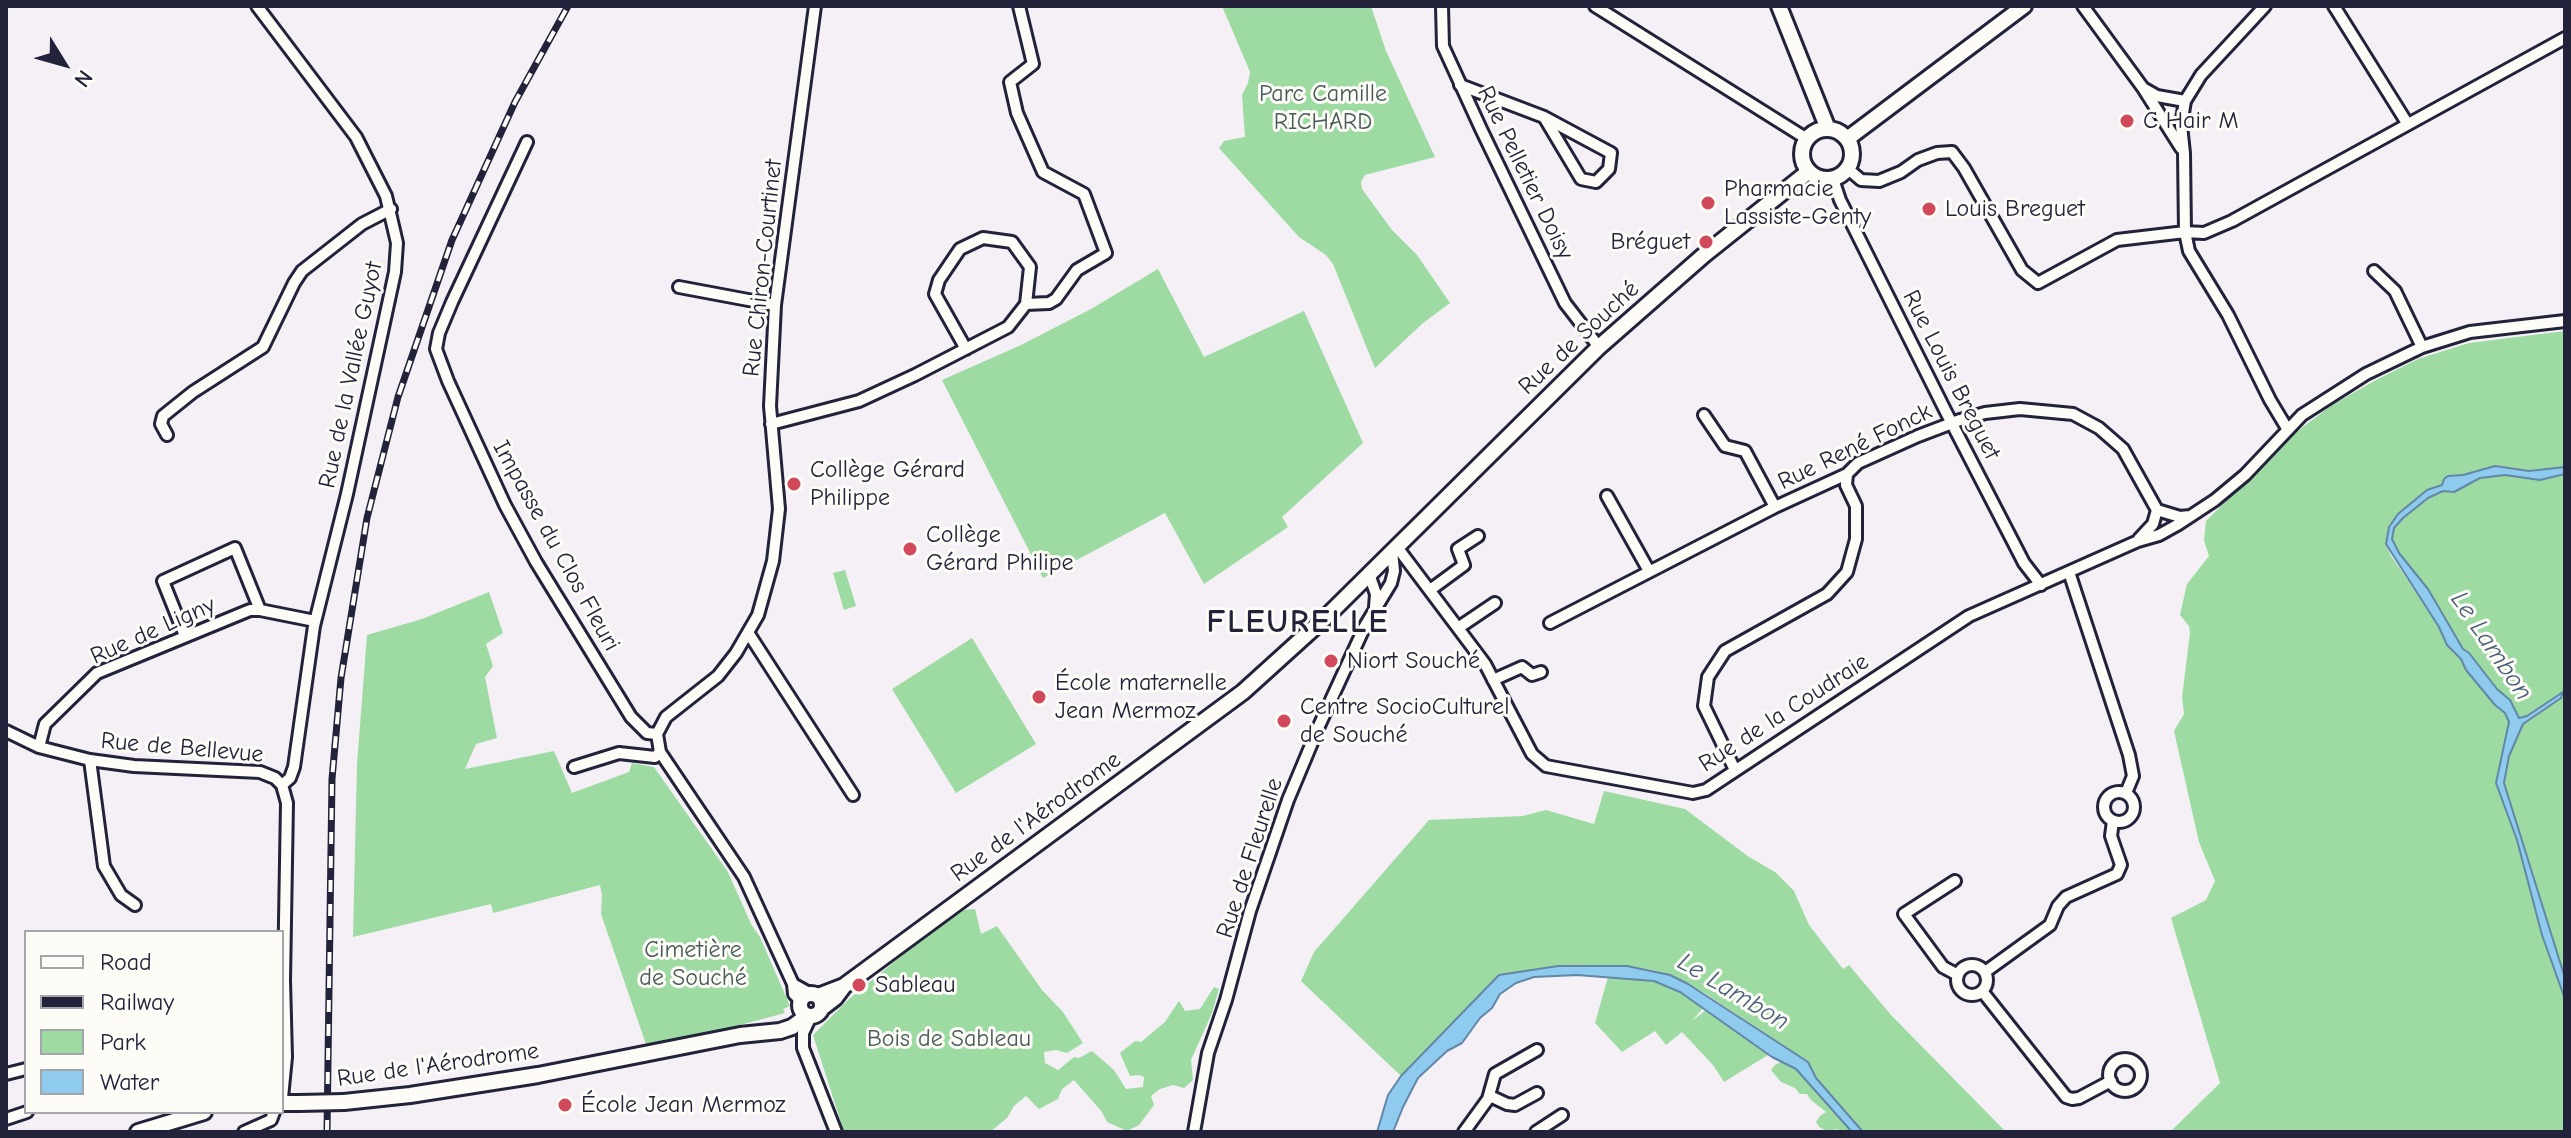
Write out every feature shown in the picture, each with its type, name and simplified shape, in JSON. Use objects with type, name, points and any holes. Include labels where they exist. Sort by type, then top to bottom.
[{"type":"street","name":"Rue de la Vallée Guyot","points":[[257,6],[356,137],[391,209],[397,243],[395,272],[347,494],[315,621],[294,767],[290,778],[282,785]]},
{"type":"street","name":"Rue Chiron-Courtinet","points":[[657,734],[666,717],[718,676],[749,634],[766,590],[779,509],[771,424],[770,372],[775,305],[815,6]]},
{"type":"street","points":[[1019,6],[1033,64],[1010,82],[1017,113],[1043,172],[1084,194],[1106,253],[1077,270],[1056,299],[1049,303],[1026,304]]},
{"type":"street","name":"Rue Pelletier Doisy","points":[[1442,6],[1443,46],[1460,85],[1565,303],[1599,347]]},
{"type":"street","points":[[1595,6],[1807,139]]},
{"type":"street","points":[[1779,6],[1828,129]]},
{"type":"street","points":[[1847,139],[2024,6]]},
{"type":"street","points":[[2083,6],[2143,88],[2184,153]]},
{"type":"street","points":[[2265,6],[2201,75],[2185,101],[2181,125],[2185,232],[2194,261],[2228,315],[2288,430]]},
{"type":"street","points":[[2334,6],[2407,123]]},
{"type":"street","points":[[1847,168],[1861,180],[1879,181],[1901,172],[1918,160],[1937,153],[1952,152],[2022,270],[2038,283],[2117,240],[2185,232],[2204,233],[2232,221],[2565,38]]},
{"type":"street","points":[[1460,85],[1544,117],[1611,153],[1609,169],[1596,182],[1581,179],[1544,117]]},
{"type":"street","points":[[2143,88],[2157,96],[2185,101]]},
{"type":"street","points":[[1828,129],[1837,131],[1847,139],[1852,151],[1847,168],[1833,179],[1808,172],[1802,157],[1807,139],[1818,130],[1828,129]]},
{"type":"street","name":"Impasse du Clos Fleuri","points":[[527,142],[452,302],[436,349],[489,472],[536,561],[631,717],[647,733],[657,734]]},
{"type":"street","name":"Rue de Souché","points":[[1395,549],[1599,347],[1704,255],[1808,172]]},
{"type":"street","name":"Rue Louis Breguet","points":[[1833,179],[1840,200],[2024,563],[2041,585]]},
{"type":"street","points":[[167,435],[161,424],[163,416],[193,392],[263,347],[302,271],[362,224],[391,209]]},
{"type":"street","points":[[771,424],[859,401],[966,349],[1008,327],[1026,304],[1030,267],[1012,242],[983,238],[960,249],[939,280],[935,294],[966,349]]},
{"type":"street","points":[[2374,271],[2395,291],[2422,347]]},
{"type":"street","points":[[679,287],[775,305]]},
{"type":"street","name":"Rue de la Coudraie","points":[[1395,549],[1485,664],[1532,754],[1546,766],[1693,793],[1706,790],[1969,616],[2138,541],[2159,535],[2215,500],[2245,475],[2302,415],[2366,374],[2422,347],[2470,332],[2565,321]]},
{"type":"street","name":"Rue René Fonck","points":[[1550,623],[1775,507],[1847,474],[1858,463],[1953,423],[1985,413],[2020,409],[2073,414],[2099,428],[2123,449],[2157,510]]},
{"type":"street","points":[[1704,415],[1725,446],[1745,451],[1775,507]]},
{"type":"street","points":[[1735,770],[1704,706],[1708,677],[1725,651],[1827,594],[1847,572],[1856,539],[1856,506],[1846,485],[1847,474]]},
{"type":"street","points":[[1607,496],[1649,571]]},
{"type":"street","points":[[2138,541],[2153,524],[2157,510],[2180,517],[2191,515]]},
{"type":"street","points":[[1430,590],[1464,565],[1458,549],[1478,536]]},
{"type":"street","points":[[185,636],[163,581],[235,548],[260,610]]},
{"type":"street","name":"Rue de l'Aérodrome","points":[[284,1100],[344,1102],[538,1075],[740,1035],[785,1021],[844,986],[1243,692],[1395,549]]},
{"type":"street","name":"Rue de Fleurelle","points":[[1194,1132],[1208,1053],[1250,911],[1319,726],[1375,608],[1391,583],[1395,549]]},
{"type":"street","points":[[2069,572],[2129,755],[2133,776],[2126,793]]},
{"type":"street","points":[[1369,574],[1376,594],[1375,608]]},
{"type":"street","points":[[1458,628],[1495,603]]},
{"type":"street","name":"Rue de Ligny","points":[[39,747],[45,724],[97,673],[250,610],[315,621]]},
{"type":"street","points":[[749,634],[853,795]]},
{"type":"street","points":[[1493,680],[1522,667],[1532,675],[1541,672]]},
{"type":"street","name":"Rue de Bellevue","points":[[6,731],[39,747],[90,760],[134,766],[260,772],[275,778],[282,785],[287,803],[284,1078]]},
{"type":"street","points":[[657,734],[660,752],[736,862],[793,984],[810,1005],[803,1033],[803,1048],[836,1132]]},
{"type":"street","points":[[574,767],[619,753],[655,757],[660,752]]},
{"type":"street","points":[[90,760],[104,866],[121,895],[135,905]]},
{"type":"street","points":[[2113,792],[2126,793],[2133,801],[2134,811],[2128,819],[2113,821],[2106,815],[2104,802],[2113,792]]},
{"type":"street","points":[[1985,972],[2050,925],[2058,906],[2066,897],[2117,874],[2121,865],[2111,836],[2113,821]]},
{"type":"street","points":[[1955,881],[1904,914],[1943,967],[1958,975]]},
{"type":"street","points":[[1968,966],[1977,966],[1985,972],[1987,980],[1982,991],[1973,995],[1964,992],[1958,985],[1958,975],[1968,966]]},
{"type":"street","points":[[1982,991],[2066,1097],[2079,1098],[2111,1081]]},
{"type":"street","points":[[1464,1132],[1490,1096],[1495,1074],[1537,1050]]},
{"type":"street","points":[[1490,1096],[1515,1105],[1537,1093]]},
{"type":"street","points":[[138,1132],[197,1114]]},
{"type":"street","points":[[244,1132],[271,1120],[273,1114]]},
{"type":"street","points":[[1536,1132],[1562,1115]]},
{"type":"green space","name":"Parc Camille RICHARD","points":[[1222,6],[1371,6],[1386,51],[1435,157],[1365,175],[1361,182],[1362,189],[1392,230],[1417,255],[1450,303],[1423,323],[1375,368],[1333,264],[1326,255],[1299,237],[1219,148],[1224,141],[1245,137],[1242,95],[1250,72]]},
{"type":"green space","points":[[1158,269],[1204,357],[1304,311],[1363,443],[1282,517],[1288,527],[1204,584],[1165,513],[1043,578],[942,380],[1021,345],[1091,309]]},
{"type":"green space","points":[[2565,331],[2565,467],[2529,471],[2495,466],[2448,477],[2443,485],[2427,490],[2398,514],[2389,527],[2386,544],[2439,627],[2447,645],[2505,713],[2509,722],[2496,783],[2517,840],[2542,935],[2565,999],[2565,1132],[2170,1132],[2220,1083],[2171,918],[2206,900],[2215,881],[2199,842],[2174,731],[2184,714],[2182,697],[2190,633],[2189,626],[2180,615],[2187,584],[2209,556],[2204,540],[2206,521],[2291,436],[2332,405],[2376,380],[2418,359],[2469,343]]},
{"type":"green space","points":[[2565,474],[2565,978],[2504,783],[2509,756],[2523,724],[2561,698],[2561,693],[2519,718],[2510,700],[2463,649],[2428,589],[2399,553],[2392,539],[2394,528],[2403,518],[2428,498],[2443,491],[2454,492],[2480,478],[2505,475],[2540,480]]},
{"type":"green space","points":[[845,570],[856,606],[844,610],[833,573]]},
{"type":"green space","name":"Cimetière de Souché","points":[[489,592],[503,633],[486,644],[493,666],[485,677],[497,738],[476,744],[465,769],[554,751],[572,793],[629,772],[632,763],[654,767],[728,872],[790,1006],[783,1009],[785,1013],[725,1029],[646,1044],[601,914],[600,885],[493,913],[491,904],[353,937],[357,764],[367,635],[422,619]]},
{"type":"green space","points":[[972,638],[1036,744],[956,793],[892,689]]},
{"type":"green space","points":[[1604,791],[1685,809],[1749,857],[1775,872],[1794,891],[1809,925],[1843,969],[1849,965],[1891,1015],[2006,1132],[1863,1132],[1816,1078],[1808,1062],[1706,994],[1670,975],[1652,970],[1627,966],[1558,966],[1499,975],[1401,1076],[1301,981],[1314,952],[1429,820],[1523,816],[1546,810],[1594,824]]},
{"type":"green space","name":"Bois de Sableau","points":[[975,909],[981,934],[997,926],[1083,1043],[1067,1053],[1056,1050],[1044,1052],[1045,1063],[1058,1070],[1074,1057],[1079,1058],[1092,1051],[1114,1070],[1126,1089],[1143,1087],[1144,1077],[1130,1076],[1120,1053],[1135,1041],[1141,1042],[1165,1022],[1179,1001],[1185,1011],[1200,1009],[1214,987],[1219,989],[1191,1060],[1193,1080],[1184,1088],[1173,1085],[1160,1089],[1151,1096],[1154,1105],[1139,1125],[1127,1131],[1107,1122],[1074,1080],[1062,1089],[1058,1099],[1039,1109],[1026,1096],[990,1132],[844,1132],[813,1035],[849,999],[911,948],[964,910]]},
{"type":"green space","points":[[1608,977],[1654,981],[1680,992],[1703,1008],[1692,1021],[1706,1010],[1768,1055],[1724,1082],[1713,1065],[1682,1032],[1666,1045],[1655,1031],[1622,1052],[1595,1023]]},
{"type":"green space","points":[[1782,1062],[1796,1069],[1852,1132],[1827,1131],[1819,1127],[1816,1122],[1826,1112],[1807,1094],[1800,1094],[1795,1088],[1781,1082],[1771,1070]]},
{"type":"water","points":[[2495,466],[2529,471],[2565,467],[2565,474],[2540,480],[2505,475],[2480,478],[2454,492],[2443,491],[2428,498],[2403,518],[2394,528],[2392,539],[2399,553],[2428,589],[2463,649],[2510,700],[2519,718],[2563,692],[2561,698],[2523,724],[2509,756],[2504,783],[2565,978],[2565,999],[2542,935],[2517,840],[2496,783],[2509,722],[2505,713],[2495,705],[2447,645],[2439,627],[2386,544],[2389,527],[2398,514],[2427,490],[2442,485],[2448,476]]},
{"type":"water","points":[[1558,966],[1627,966],[1670,975],[1688,984],[1808,1062],[1816,1078],[1863,1132],[1852,1132],[1796,1069],[1772,1057],[1680,992],[1654,981],[1577,975],[1534,977],[1516,983],[1500,994],[1462,1043],[1447,1051],[1418,1078],[1393,1132],[1377,1132],[1388,1095],[1401,1076],[1499,975]]},
{"type":"railway","points":[[327,1132],[332,779],[341,678],[367,518],[398,397],[452,240],[515,102],[568,6]]},
{"type":"place","name":"C Hair M","points":[[2127,121]]},
{"type":"place","name":"Pharmacie Lassiste-Genty","points":[[1708,203]]},
{"type":"place","name":"Louis Breguet","points":[[1929,209]]},
{"type":"place","name":"Bréguet","points":[[1706,242]]},
{"type":"place","name":"Collège Gérard Philippe","points":[[794,484]]},
{"type":"place","name":"Collège Gérard Philipe","points":[[910,549]]},
{"type":"place","name":"Niort Souché","points":[[1331,661]]},
{"type":"place","name":"École maternelle Jean Mermoz","points":[[1039,697]]},
{"type":"place","name":"Centre SocioCulturel de Souché","points":[[1284,721]]},
{"type":"place","name":"Sableau","points":[[859,985]]},
{"type":"place","name":"École Jean Mermoz","points":[[565,1105]]},
{"type":"district","name":"FLEURELLE","points":[[1298,623]]},
{"type":"water label","name":"Le Lambon","points":[[2491,646]]},
{"type":"water label","name":"Le Lambon","points":[[1733,992]]}]
